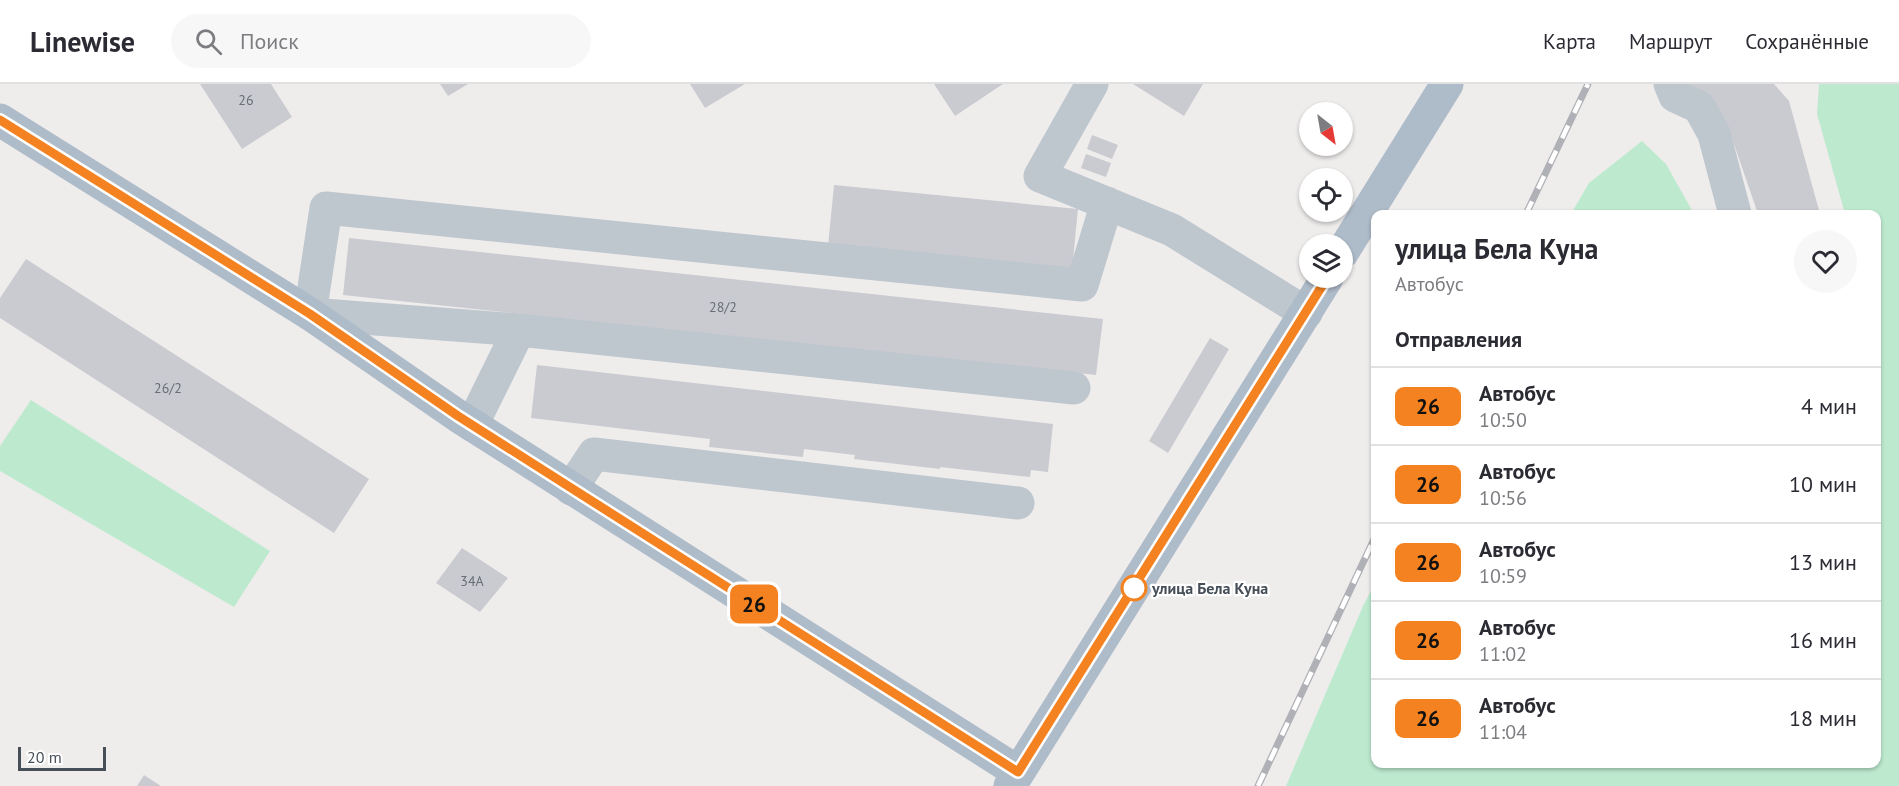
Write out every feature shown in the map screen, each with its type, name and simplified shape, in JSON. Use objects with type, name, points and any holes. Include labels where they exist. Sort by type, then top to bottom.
[{"type":"main road","points":[[1353,235],[1447,84]]},
{"type":"main road","points":[[0,120],[310,314],[472,425],[1014,779],[1322,288]]},
{"type":"lane","points":[[1092,84],[1040,176],[1172,230],[1306,313]]},
{"type":"lane","points":[[1670,84],[1675,96],[1698,107],[1714,134],[1734,210]]},
{"type":"lane","points":[[1074,388],[519,330],[310,314],[326,208],[1082,285],[1107,203]]},
{"type":"lane","points":[[472,425],[519,330]]},
{"type":"lane","points":[[571,489],[594,454],[1018,503]]},
{"type":"green space","points":[[1819,84],[1899,84],[1899,786],[1286,786],[1371,591],[1371,768],[1881,768],[1881,210],[1844,210],[1817,114]]},
{"type":"green space","points":[[1642,141],[1666,164],[1692,210],[1573,210],[1589,183]]},
{"type":"green space","points":[[31,400],[270,551],[234,607],[0,471],[0,446]]},
{"type":"building","points":[[200,84],[271,84],[292,117],[242,149]]},
{"type":"building","points":[[440,84],[468,84],[448,96]]},
{"type":"building","points":[[690,84],[745,84],[705,108]]},
{"type":"building","points":[[934,84],[1003,84],[955,116]]},
{"type":"building","points":[[1133,84],[1203,84],[1184,116]]},
{"type":"building","points":[[1688,84],[1774,84],[1789,101],[1819,210],[1757,210],[1727,124]]},
{"type":"building","points":[[1092,135],[1118,145],[1112,159],[1087,149]]},
{"type":"building","points":[[1086,154],[1111,163],[1106,177],[1081,168]]},
{"type":"building","points":[[834,185],[1078,209],[1072,270],[828,246]]},
{"type":"building","points":[[349,238],[1103,319],[1096,375],[343,295]]},
{"type":"building","points":[[26,259],[369,479],[334,533],[0,318],[0,298]]},
{"type":"building","points":[[1210,338],[1229,349],[1168,453],[1149,441]]},
{"type":"building","points":[[537,365],[1053,424],[1048,472],[1031,470],[1030,477],[940,467],[940,469],[854,459],[855,455],[804,449],[803,457],[709,447],[710,439],[531,418]]},
{"type":"building","points":[[462,548],[508,578],[480,612],[436,583]]},
{"type":"building","points":[[144,775],[161,786],[137,786]]},
{"type":"railway","points":[[1528,210],[1588,84]]},
{"type":"railway","points":[[1258,786],[1371,546]]},
{"type":"bus line","name":"26","points":[[0,120],[310,314],[458,416],[1018,772],[1321,288]]},
{"type":"place","name":"улица Бела Куна","points":[[1134,588]]}]
